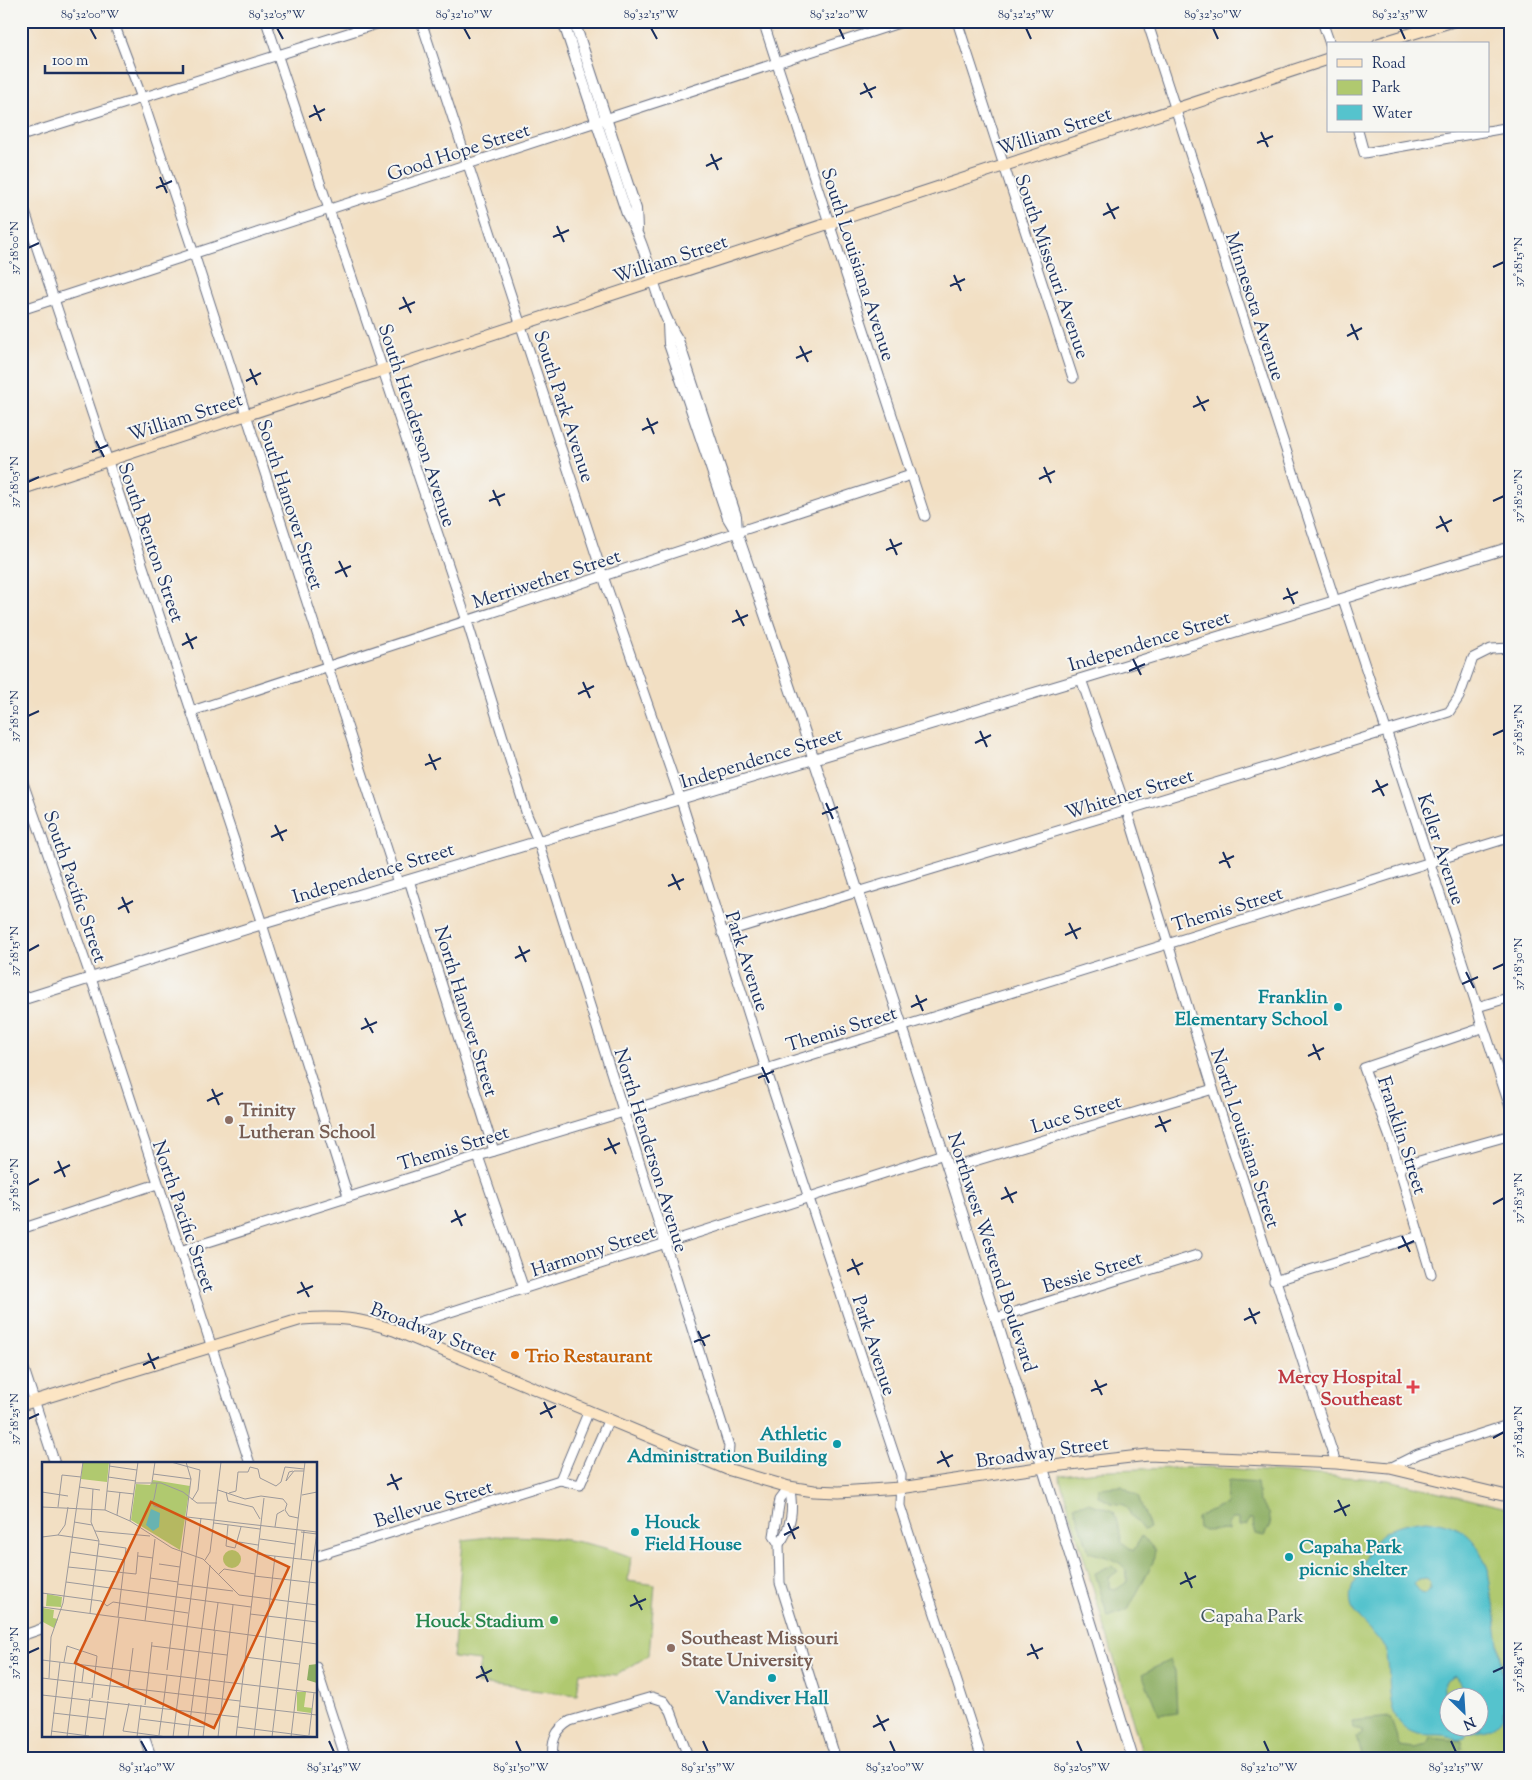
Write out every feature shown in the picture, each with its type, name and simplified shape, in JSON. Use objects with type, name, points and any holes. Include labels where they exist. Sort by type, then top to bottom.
[{"type":"main road","points":[[1384,42],[1446,22]]},
{"type":"main road","name":"William Street","points":[[21,489],[1327,59]]},
{"type":"main road","name":"Broadway Street","points":[[21,1405],[302,1319],[335,1316],[369,1322],[394,1330],[588,1413],[727,1469],[789,1487],[839,1492],[900,1488],[1044,1467],[1148,1455],[1336,1462],[1390,1468],[1511,1497]]},
{"type":"street","name":"South Hanover Street","points":[[113,21],[142,98],[194,254],[328,667],[404,882]]},
{"type":"street","name":"South Henderson Avenue","points":[[266,21],[467,621],[527,815],[538,840]]},
{"type":"street","points":[[21,136],[386,21]]},
{"type":"street","name":"South Park Avenue","points":[[421,21],[522,324],[603,576],[681,800]]},
{"type":"street","points":[[563,21],[627,214],[637,230]]},
{"type":"street","points":[[574,21],[608,118],[636,209],[637,230]]},
{"type":"street","name":"South Louisiana Avenue","points":[[763,21],[924,516]]},
{"type":"street","name":"Good Hope Street","points":[[21,310],[905,21]]},
{"type":"street","name":"South Missouri Avenue","points":[[957,21],[1002,166],[1073,378]]},
{"type":"street","name":"Minnesota Avenue","points":[[1147,21],[1339,600]]},
{"type":"street","points":[[1322,21],[1329,42]]},
{"type":"street","points":[[1490,131],[1511,127]]},
{"type":"street","points":[[1358,132],[1364,153],[1482,132]]},
{"type":"street","name":"South Benton Street","points":[[21,200],[262,924],[348,1196]]},
{"type":"street","name":"Northwest Westend Boulevard","points":[[637,230],[668,324],[678,340],[736,516],[737,533],[814,758],[944,1154],[1044,1467],[1133,1759]]},
{"type":"street","name":"Merriwether Street","points":[[192,711],[911,475]]},
{"type":"street","name":"Independence Street","points":[[21,1000],[538,840],[681,800],[1511,547]]},
{"type":"street","name":"Keller Avenue","points":[[1339,600],[1387,730],[1428,862],[1511,1110]]},
{"type":"street","name":"Whitener Street","points":[[722,933],[858,890],[1449,712],[1459,697],[1474,658],[1491,649],[1511,648]]},
{"type":"street","name":"North Louisiana Street","points":[[1081,679],[1126,810],[1274,1281],[1336,1462]]},
{"type":"street","name":"South Pacific Street","points":[[21,777],[90,978]]},
{"type":"street","name":"Park Avenue","points":[[681,800],[766,1069],[901,1475],[900,1506],[982,1759]]},
{"type":"street","name":"Themis Street","points":[[180,1251],[306,1212],[348,1196],[766,1069],[1511,836]]},
{"type":"street","name":"North Henderson Avenue","points":[[538,840],[729,1446],[727,1469]]},
{"type":"street","name":"North Hanover Street","points":[[404,882],[494,1151]]},
{"type":"street","name":"North Pacific Street","points":[[90,978],[249,1462]]},
{"type":"street","points":[[1477,1007],[1511,997]]},
{"type":"street","name":"Franklin Street","points":[[1431,1274],[1398,1167],[1364,1068],[1482,1028],[1477,1007]]},
{"type":"street","name":"Luce Street","points":[[948,1169],[1213,1089]]},
{"type":"street","points":[[1398,1167],[1511,1136]]},
{"type":"street","name":"Harmony Street","points":[[394,1330],[944,1154]]},
{"type":"street","points":[[478,1156],[524,1289]]},
{"type":"street","points":[[21,1229],[157,1184]]},
{"type":"street","points":[[1274,1281],[1419,1236]]},
{"type":"street","name":"Bessie Street","points":[[996,1318],[1197,1255]]},
{"type":"street","points":[[21,1360],[54,1462]]},
{"type":"street","points":[[588,1413],[560,1480],[580,1485],[608,1421]]},
{"type":"street","points":[[1390,1468],[1418,1454],[1511,1424]]},
{"type":"street","name":"Bellevue Street","points":[[318,1555],[560,1480]]},
{"type":"street","points":[[789,1487],[793,1502],[786,1535],[779,1544],[780,1583],[836,1759]]},
{"type":"street","points":[[21,1636],[42,1629]]},
{"type":"street","points":[[318,1673],[346,1759]]},
{"type":"street","points":[[553,1759],[551,1744],[559,1728],[570,1721],[652,1697],[664,1700],[672,1711],[689,1759]]},
{"type":"street","points":[[145,1738],[152,1759]]},
{"type":"green space","name":"Capaha Park","points":[[1207,1467],[1389,1480],[1511,1509],[1511,1759],[1144,1759],[1059,1475],[1110,1470]]},
{"type":"green space","points":[[1228,1481],[1257,1483],[1259,1500],[1269,1513],[1271,1525],[1264,1536],[1256,1534],[1252,1519],[1249,1519],[1247,1525],[1239,1526],[1239,1519],[1233,1519],[1228,1524],[1228,1530],[1204,1531],[1198,1528],[1197,1518],[1208,1511],[1226,1505]]},
{"type":"green space","points":[[1122,1486],[1138,1496],[1150,1528],[1143,1530],[1124,1505],[1111,1503],[1098,1496],[1098,1488]]},
{"type":"green space","points":[[1088,1503],[1114,1511],[1122,1542],[1133,1551],[1142,1536],[1155,1550],[1153,1562],[1128,1610],[1108,1617],[1095,1573],[1113,1566],[1118,1571],[1109,1578],[1109,1588],[1117,1589],[1127,1582],[1127,1574],[1121,1564],[1116,1561],[1089,1552],[1074,1505]]},
{"type":"green space","name":"Houck Stadium","points":[[497,1536],[581,1542],[631,1557],[628,1581],[655,1585],[649,1655],[617,1675],[580,1672],[577,1695],[477,1684],[480,1661],[453,1658],[463,1540]]},
{"type":"green space","points":[[1170,1660],[1175,1671],[1177,1712],[1159,1715],[1142,1674]]},
{"type":"green space","points":[[1390,1717],[1400,1746],[1414,1748],[1427,1745],[1430,1738],[1462,1741],[1463,1748],[1450,1759],[1363,1758],[1357,1737],[1362,1733],[1362,1730],[1353,1728],[1352,1721]]},
{"type":"water","points":[[1427,1520],[1450,1525],[1459,1529],[1473,1540],[1483,1558],[1488,1570],[1505,1685],[1503,1717],[1492,1728],[1490,1728],[1490,1688],[1463,1688],[1455,1676],[1444,1682],[1444,1688],[1440,1688],[1440,1735],[1414,1733],[1400,1723],[1395,1715],[1390,1697],[1385,1649],[1378,1638],[1355,1613],[1350,1595],[1362,1564],[1374,1543],[1389,1530],[1399,1525]],"holes":[[[1426,1578],[1430,1583],[1430,1589],[1426,1594],[1421,1593],[1414,1584],[1418,1579]]]},
{"type":"place","name":"Franklin Elementary School","points":[[1338,1007]]},
{"type":"place","name":"Trinity Lutheran School","points":[[229,1120]]},
{"type":"place","name":"Trio Restaurant","points":[[515,1355]]},
{"type":"place","name":"Mercy Hospital Southeast","points":[[1413,1387]]},
{"type":"place","name":"Athletic Administration Building","points":[[837,1444]]},
{"type":"place","name":"Houck Field House","points":[[635,1532]]},
{"type":"place","name":"Capaha Park picnic shelter","points":[[1289,1557]]},
{"type":"place","name":"Houck Stadium","points":[[554,1620]]},
{"type":"place","name":"Southeast Missouri State University","points":[[671,1648]]},
{"type":"place","name":"Vandiver Hall","points":[[772,1678]]}]
